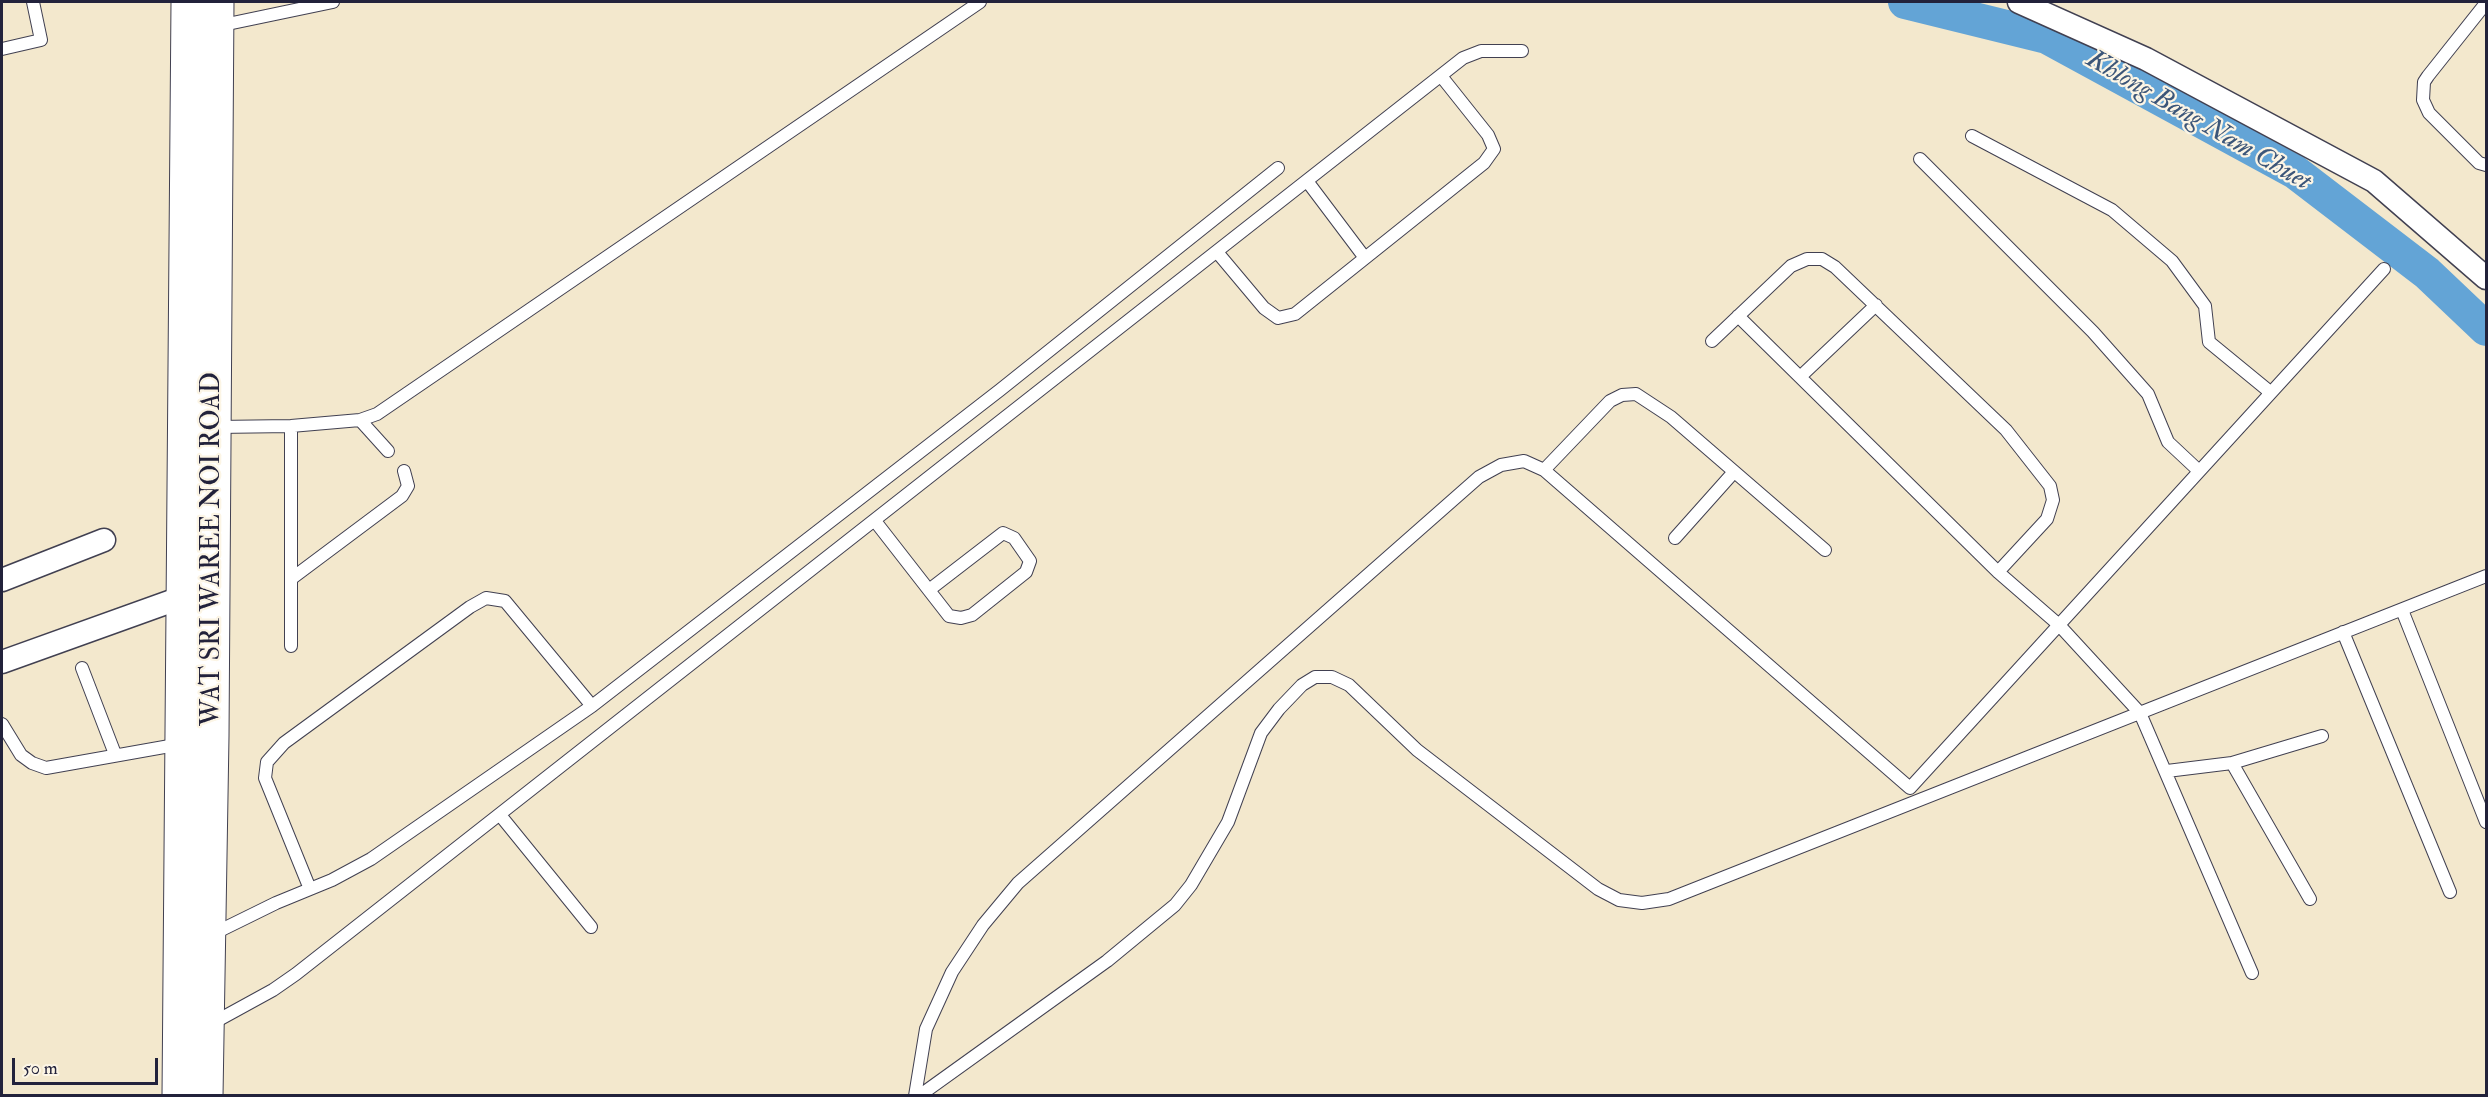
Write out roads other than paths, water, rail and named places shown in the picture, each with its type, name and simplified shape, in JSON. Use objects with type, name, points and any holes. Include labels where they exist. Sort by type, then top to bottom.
[{"type":"main road","name":"WAT SRI WAREE NOI ROAD","points":[[179,1095],[188,2]]},
{"type":"main road","name":"WAT SRI WAREE NOI ROAD","points":[[206,1095],[217,14]]},
{"type":"street","points":[[2019,2],[2146,59],[2374,181],[2487,278]]},
{"type":"street","points":[[2,580],[104,540]]},
{"type":"street","points":[[2,662],[183,597]]},
{"type":"lane","points":[[2,48],[41,40],[33,2]]},
{"type":"lane","points":[[217,14],[333,2]]},
{"type":"lane","points":[[214,427],[291,426],[360,420],[393,404],[980,2]]},
{"type":"lane","points":[[2487,3],[2424,82],[2423,100],[2429,113],[2479,163],[2487,165]]},
{"type":"lane","points":[[207,1026],[273,990],[296,974],[1463,58],[1480,51],[1522,51]]},
{"type":"lane","points":[[1217,252],[1264,308],[1278,318],[1295,314],[1484,163],[1494,149],[1488,135],[1441,76]]},
{"type":"lane","points":[[1972,136],[2112,210],[2172,261],[2205,306],[2209,342],[2270,392]]},
{"type":"lane","points":[[1920,159],[2093,332],[2148,394],[2168,442],[2199,471]]},
{"type":"lane","points":[[209,936],[371,859],[592,706],[1000,390],[1278,168]]},
{"type":"lane","points":[[1307,181],[1365,258]]},
{"type":"lane","points":[[1712,341],[1791,266],[1807,259],[1822,259],[1835,267],[2006,430],[2050,486],[2053,500],[2048,519],[1998,572]]},
{"type":"lane","points":[[1910,788],[2384,269]]},
{"type":"lane","points":[[1800,377],[1876,306]]},
{"type":"lane","points":[[1738,316],[1998,572],[2059,625],[2140,713],[2167,771],[2252,973]]},
{"type":"lane","points":[[1544,470],[1610,401],[1622,395],[1636,394],[1671,417],[1733,473],[1826,550]]},
{"type":"lane","points":[[360,420],[388,451]]},
{"type":"lane","points":[[291,426],[291,646]]},
{"type":"lane","points":[[915,1095],[926,1029],[952,972],[983,925],[1018,883],[1479,477],[1501,465],[1524,461],[1544,470],[1910,788],[1913,803]]},
{"type":"lane","points":[[291,579],[402,495],[408,486],[404,471]]},
{"type":"lane","points":[[1675,538],[1733,473]]},
{"type":"lane","points":[[875,521],[949,616],[961,618],[972,615],[1026,572],[1030,561],[1014,538],[1003,533],[929,590]]},
{"type":"lane","points":[[920,1095],[1107,961],[1175,905],[1191,885],[1228,822],[1260,733],[1294,693],[1315,676],[1332,677],[1349,685],[1417,750],[1598,889],[1619,900],[1642,903],[1669,898],[2487,576]]},
{"type":"lane","points":[[310,889],[265,778],[267,762],[284,743],[470,607],[486,598],[505,601],[592,706]]},
{"type":"lane","points":[[2402,610],[2487,822]]},
{"type":"lane","points":[[2343,632],[2450,892]]},
{"type":"lane","points":[[82,668],[115,754]]},
{"type":"lane","points":[[2,724],[21,755],[32,763],[46,768],[181,744]]},
{"type":"lane","points":[[2167,771],[2232,763],[2322,736]]},
{"type":"lane","points":[[2232,763],[2310,899]]},
{"type":"lane","points":[[500,815],[591,927]]},
{"type":"waterway","name":"Khlong Bang Nam Chuet","points":[[1905,2],[2047,37],[2295,172],[2427,273],[2486,329]]}]
